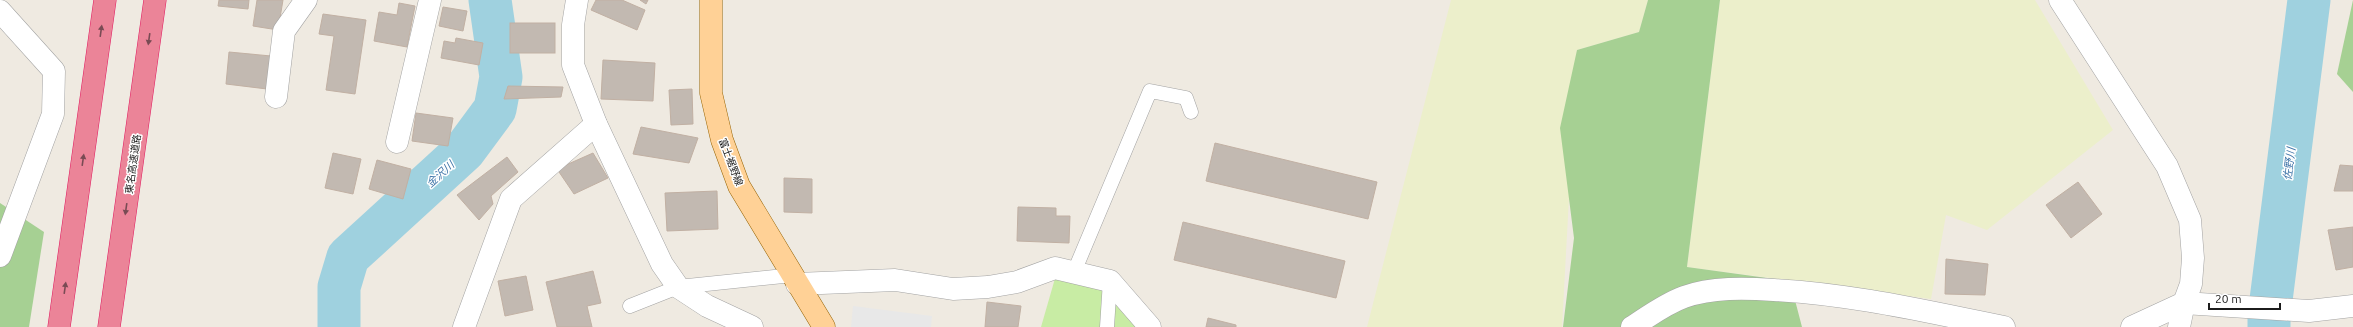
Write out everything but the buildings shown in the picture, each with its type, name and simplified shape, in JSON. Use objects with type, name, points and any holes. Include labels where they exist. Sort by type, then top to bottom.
[{"type":"highway","points":[[60,327],[105,0]]},
{"type":"highway","name":"東名高速道路","points":[[109,327],[155,0]]},
{"type":"main road","name":"富士裾野線","points":[[711,0],[711,93],[722,140],[739,186],[824,327]]},
{"type":"street","points":[[276,97],[284,31],[306,0]]},
{"type":"street","points":[[397,142],[430,0]]},
{"type":"street","points":[[578,0],[573,25],[573,65],[596,124],[662,264],[678,287],[708,306],[752,327]]},
{"type":"street","points":[[2060,0],[2167,166],[2190,220],[2192,264],[2191,284],[2184,303],[2179,327]]},
{"type":"street","points":[[0,11],[54,71],[53,114],[0,256]]},
{"type":"street","points":[[464,327],[511,199],[596,124]]},
{"type":"street","points":[[795,280],[895,280],[953,289],[988,287],[1017,282],[1056,268],[1110,281],[1150,327]]},
{"type":"street","points":[[1632,327],[1664,305],[1685,296],[1714,291],[1748,288],[1810,292],[1878,302],[2004,327]]},
{"type":"street","points":[[2132,327],[2184,303],[2309,311],[2353,306]]},
{"type":"lane","points":[[1074,272],[1150,91],[1186,98],[1191,112]]},
{"type":"lane","points":[[630,306],[678,287],[795,280]]},
{"type":"lane","points":[[1107,327],[1110,281]]},
{"type":"green space","points":[[1451,0],[1648,0],[1639,32],[1577,50],[1562,327],[1367,327]]},
{"type":"green space","points":[[1648,0],[1720,0],[1687,267],[1790,281],[1802,327],[1563,327],[1574,238],[1560,128],[1577,50],[1639,32]]},
{"type":"green space","points":[[1720,0],[2035,0],[2113,130],[1987,230],[1946,215],[1931,299],[1687,267]]},
{"type":"green space","points":[[2353,0],[2353,92],[2337,74]]},
{"type":"green space","points":[[0,203],[44,232],[29,327],[0,327]]},
{"type":"green space","points":[[1056,275],[1103,288],[1141,327],[1041,327]]},
{"type":"shaded area","points":[[853,306],[932,316],[931,327],[851,327]]},
{"type":"waterway","name":"金沢川","points":[[339,327],[339,287],[348,257],[464,151],[495,109],[501,77],[490,0]]},
{"type":"waterway","name":"佐野川","points":[[2269,327],[2269,316],[2309,0]]}]
